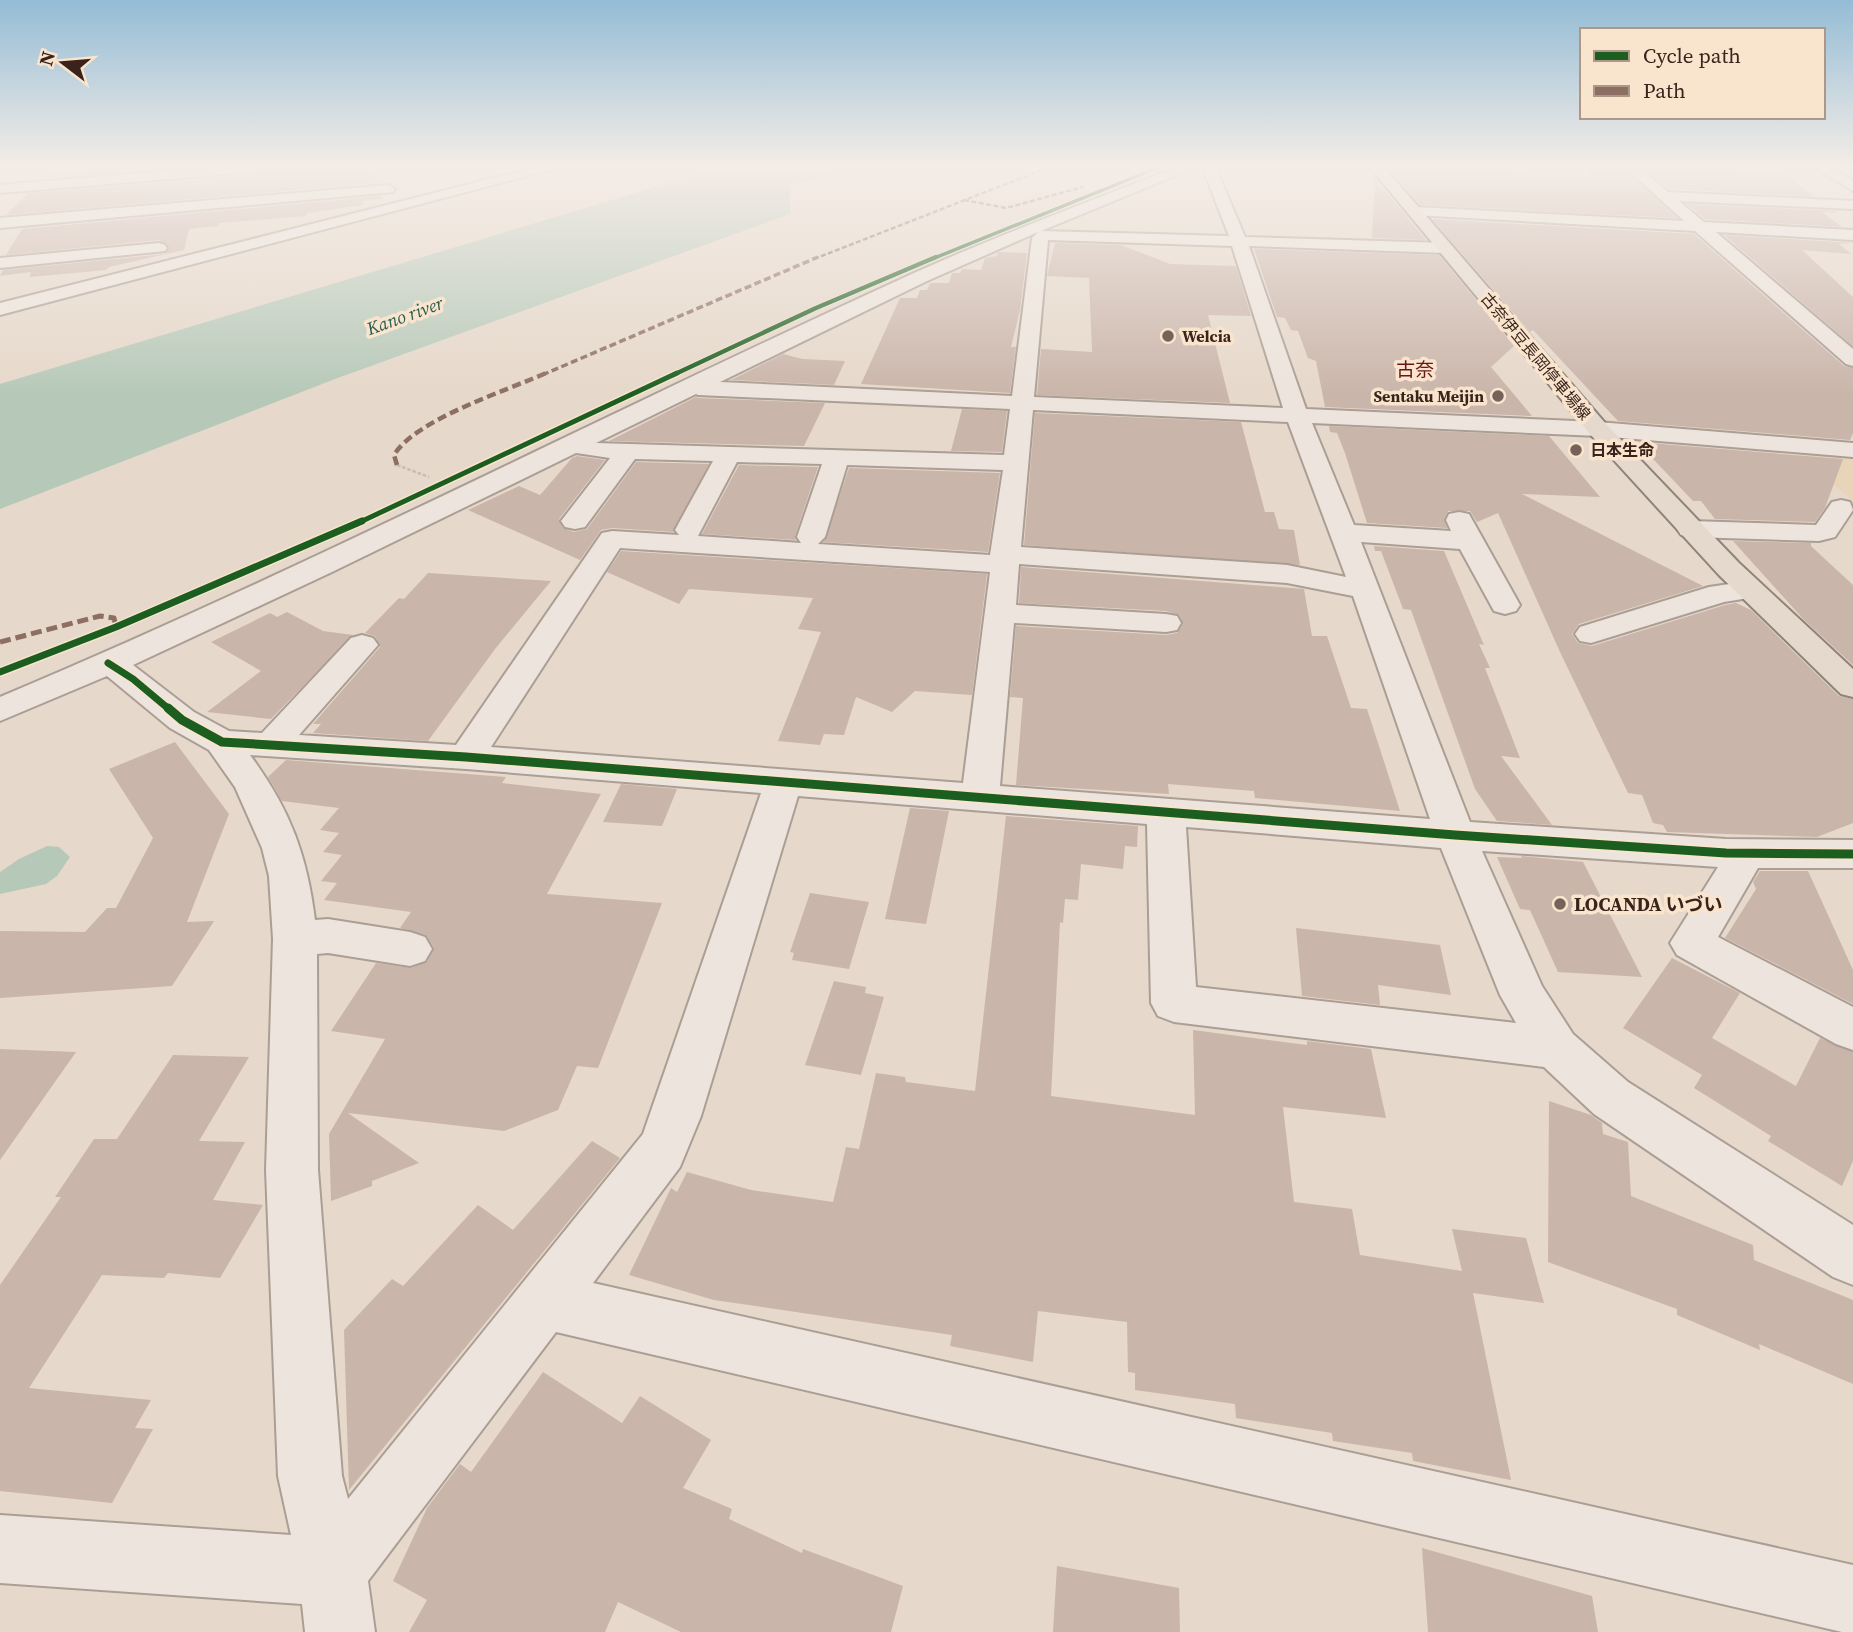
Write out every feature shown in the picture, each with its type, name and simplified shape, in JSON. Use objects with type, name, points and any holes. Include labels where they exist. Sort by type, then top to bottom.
[{"type":"main road","name":"古奈伊豆長岡停車場線","points":[[1441,242],[1598,429],[1750,590],[1853,687]]},
{"type":"street","points":[[0,263],[219,242]]},
{"type":"street","points":[[0,300],[226,242]]},
{"type":"street","points":[[0,309],[261,242]]},
{"type":"street","points":[[0,710],[322,566],[921,277],[1002,242]]},
{"type":"street","points":[[980,796],[1040,242]]},
{"type":"street","points":[[1239,242],[1297,415],[1366,590],[1455,835],[1523,995],[1556,1048],[1611,1098],[1853,1257]]},
{"type":"street","points":[[1245,242],[1446,248]]},
{"type":"street","points":[[1716,242],[1853,360]]},
{"type":"street","points":[[692,387],[1598,429],[1853,450]]},
{"type":"street","points":[[574,445],[593,450],[1016,463]]},
{"type":"street","points":[[575,521],[628,451]]},
{"type":"street","points":[[689,530],[729,454]]},
{"type":"street","points":[[811,537],[837,458]]},
{"type":"street","points":[[1691,529],[1819,533],[1825,531],[1841,508]]},
{"type":"street","points":[[1457,516],[1505,605]]},
{"type":"street","points":[[1343,533],[1471,541]]},
{"type":"street","points":[[466,757],[612,539],[1287,574],[1366,590]]},
{"type":"street","points":[[1591,634],[1720,593],[1750,590]]},
{"type":"street","points":[[998,613],[1166,623]]},
{"type":"street","points":[[246,744],[362,645]]},
{"type":"street","points":[[108,663],[133,679],[182,720],[246,744],[466,757],[1455,835],[1738,853],[1853,854]]},
{"type":"street","points":[[246,744],[252,784],[282,848],[289,876],[295,939],[293,1198],[310,1476],[336,1602]]},
{"type":"street","points":[[336,1602],[546,1301],[662,1150],[676,1116],[784,781]]},
{"type":"street","points":[[1166,812],[1174,1003],[1556,1048]]},
{"type":"street","points":[[1738,853],[1738,868],[1692,943],[1853,1030]]},
{"type":"street","points":[[295,939],[328,936],[410,949]]},
{"type":"street","points":[[546,1301],[1853,1600]]},
{"type":"street","points":[[0,1549],[336,1602]]},
{"type":"path","points":[[397,465],[434,478]]},
{"type":"shaded area","points":[[1792,449],[1853,454],[1853,501]]},
{"type":"water","name":"Kano river","points":[[472,242],[712,242],[335,379],[0,509],[0,384]]},
{"type":"water","points":[[47,846],[59,847],[70,857],[57,876],[46,884],[0,894],[0,872],[19,859]]},
{"type":"building","points":[[14,242],[137,242],[6,255]]},
{"type":"building","points":[[163,242],[186,242],[184,250],[109,267],[106,270],[30,277],[31,272],[0,276],[3,270],[165,254],[169,249]]},
{"type":"building","points":[[1452,242],[1703,242],[1844,366],[1853,368],[1853,433],[1850,440],[1618,421],[1533,330],[1530,332]]},
{"type":"building","points":[[1732,242],[1853,243],[1839,244],[1851,254],[1802,250],[1853,297],[1853,346]]},
{"type":"building","points":[[1055,243],[1121,245],[1170,264],[1236,266],[1251,316],[1208,315],[1230,403],[1037,395],[1041,349],[1092,352],[1089,278],[1047,276]]},
{"type":"building","points":[[1254,249],[1439,255],[1514,346],[1491,367],[1532,416],[1325,407],[1316,361],[1308,358],[1298,331],[1291,330],[1285,318],[1277,317]]},
{"type":"building","points":[[998,252],[1027,253],[1020,310],[1011,347],[1016,347],[1010,393],[861,384],[900,298],[917,298],[920,290],[927,290],[930,283],[949,283],[952,273],[960,273],[962,269],[981,270],[985,258],[997,256]]},
{"type":"building","points":[[783,354],[803,359],[845,361],[834,385],[731,380]]},
{"type":"building","points":[[696,397],[825,403],[804,446],[609,441]]},
{"type":"building","points":[[962,409],[1007,411],[1002,452],[951,451]]},
{"type":"building","points":[[1035,413],[1241,422],[1265,512],[1274,512],[1279,529],[1294,530],[1300,565],[1024,545]]},
{"type":"building","points":[[1329,426],[1549,436],[1600,497],[1522,494],[1703,586],[1579,624],[1572,634],[1578,643],[1592,646],[1725,605],[1736,603],[1751,610],[1839,696],[1853,699],[1853,823],[1817,837],[1667,832],[1663,825],[1653,823],[1642,795],[1628,793],[1560,652],[1498,513],[1477,522],[1470,511],[1448,511],[1444,519],[1447,528],[1367,523],[1345,453],[1337,433],[1330,432]]},
{"type":"building","points":[[1637,442],[1843,459],[1825,508],[1815,522],[1715,519],[1701,501],[1693,501]]},
{"type":"building","points":[[577,456],[605,460],[559,519],[563,528],[574,532],[587,529],[636,462],[709,464],[673,532],[612,528],[601,530],[580,560],[468,510],[519,486],[540,495],[572,458]]},
{"type":"building","points":[[739,465],[818,467],[795,536],[796,540],[702,534]]},
{"type":"building","points":[[849,468],[1000,473],[988,552],[824,542]]},
{"type":"building","points":[[1733,541],[1811,543],[1811,546],[1853,585],[1853,665],[1804,620]]},
{"type":"building","points":[[1374,546],[1444,551],[1484,645],[1479,644],[1490,668],[1485,668],[1520,758],[1501,756],[1552,825],[1497,821],[1475,789],[1411,610],[1403,609],[1381,551],[1375,551]]},
{"type":"building","points":[[621,551],[987,574],[972,695],[915,691],[892,712],[856,697],[844,735],[824,734],[820,745],[778,741],[821,632],[798,629],[813,598],[689,589],[679,604],[607,572]]},
{"type":"building","points":[[1021,567],[1304,589],[1312,636],[1327,636],[1351,708],[1367,709],[1400,811],[1255,798],[1254,791],[1168,784],[1169,794],[1016,785],[1023,698],[1010,697],[1016,626],[1166,635],[1177,633],[1183,624],[1179,615],[1166,611],[1019,603]]},
{"type":"building","points":[[428,573],[551,581],[495,649],[428,741],[313,733],[321,724],[313,724],[380,647],[375,636],[365,633],[399,598],[404,599]]},
{"type":"building","points":[[287,612],[323,631],[353,635],[271,719],[207,712],[261,671],[211,642],[270,613],[277,617]]},
{"type":"building","points":[[175,742],[229,814],[187,922],[214,921],[172,986],[0,998],[0,931],[85,932],[107,908],[116,908],[153,838],[109,769]]},
{"type":"building","points":[[286,760],[506,777],[502,783],[601,794],[547,894],[662,903],[598,1068],[577,1066],[558,1110],[504,1131],[348,1113],[419,1163],[372,1181],[372,1186],[331,1201],[329,1134],[385,1039],[331,1031],[376,963],[411,968],[427,962],[434,948],[426,935],[400,928],[411,912],[324,900],[337,883],[321,881],[342,855],[323,852],[339,833],[320,830],[339,808],[282,801],[268,777]]},
{"type":"building","points":[[621,784],[677,789],[662,826],[603,822]]},
{"type":"building","points":[[910,808],[949,811],[926,924],[885,919]]},
{"type":"building","points":[[1006,816],[1138,826],[1137,847],[1125,846],[1123,869],[1081,864],[1078,900],[1065,899],[1063,923],[1060,922],[1051,1096],[1195,1115],[1193,1030],[1307,1045],[1307,1041],[1371,1049],[1386,1118],[1283,1107],[1294,1202],[1352,1209],[1360,1255],[1462,1271],[1452,1229],[1526,1238],[1544,1303],[1473,1293],[1511,1480],[1413,1461],[1412,1453],[1333,1441],[1332,1433],[1236,1418],[1235,1404],[1135,1390],[1135,1373],[1128,1372],[1127,1322],[1038,1311],[1033,1362],[950,1346],[952,1335],[714,1300],[629,1275],[671,1188],[677,1192],[687,1172],[751,1190],[833,1202],[846,1147],[859,1149],[876,1073],[905,1077],[906,1082],[975,1091]]},
{"type":"building","points":[[1521,856],[1583,862],[1642,977],[1558,972],[1530,910],[1520,909],[1497,857],[1522,858]]},
{"type":"building","points":[[1760,871],[1808,871],[1853,970],[1853,1004],[1725,938],[1756,889],[1753,882]]},
{"type":"building","points":[[810,893],[869,902],[849,969],[792,960],[794,953],[790,952]]},
{"type":"building","points":[[1296,928],[1440,945],[1451,995],[1378,985],[1380,1005],[1302,996]]},
{"type":"building","points":[[1672,958],[1740,993],[1712,1038],[1796,1086],[1820,1038],[1853,1052],[1853,1161],[1842,1186],[1768,1141],[1771,1136],[1694,1088],[1702,1075],[1623,1028]]},
{"type":"building","points":[[834,981],[866,987],[865,993],[884,997],[861,1075],[805,1065]]},
{"type":"building","points":[[0,1049],[76,1052],[0,1160]]},
{"type":"building","points":[[173,1055],[249,1057],[199,1141],[245,1142],[213,1200],[263,1205],[220,1278],[168,1273],[164,1278],[102,1275],[29,1388],[151,1400],[135,1428],[153,1429],[112,1503],[0,1491],[0,1285],[61,1197],[55,1197],[94,1139],[117,1139]]},
{"type":"building","points":[[1549,1101],[1591,1115],[1602,1123],[1603,1134],[1628,1142],[1631,1196],[1753,1245],[1754,1260],[1853,1300],[1853,1384],[1759,1344],[1760,1350],[1677,1315],[1677,1309],[1548,1262]]},
{"type":"building","points":[[592,1141],[620,1158],[349,1490],[344,1330],[392,1279],[403,1286],[478,1205],[513,1230]]},
{"type":"building","points":[[543,1372],[622,1423],[640,1396],[711,1440],[683,1488],[732,1509],[729,1519],[802,1553],[803,1549],[903,1586],[891,1632],[681,1632],[618,1602],[605,1632],[409,1632],[427,1600],[393,1581],[427,1508],[460,1464],[471,1472]]},
{"type":"building","points":[[1422,1548],[1592,1596],[1598,1632],[1428,1632]]},
{"type":"building","points":[[1057,1566],[1179,1588],[1180,1632],[1053,1632]]},
{"type":"marked path","points":[[397,465],[394,455],[402,444],[436,421],[856,242]]},
{"type":"marked path","points":[[0,642],[100,616],[114,618],[116,627]]},
{"type":"cycle path","points":[[0,672],[116,627],[376,515],[816,308],[972,242]]},
{"type":"cycle path","points":[[108,663],[133,679],[182,720],[222,742],[466,757],[1455,835],[1726,853],[1853,854]]},
{"type":"place","name":"Welcia","points":[[1168,336]]},
{"type":"place","name":"Sentaku Meijin","points":[[1498,396]]},
{"type":"place","name":"日本生命","points":[[1576,450]]},
{"type":"place","name":"LOCANDA いづい","points":[[1560,904]]},
{"type":"district","name":"古奈","points":[[1415,369]]}]
